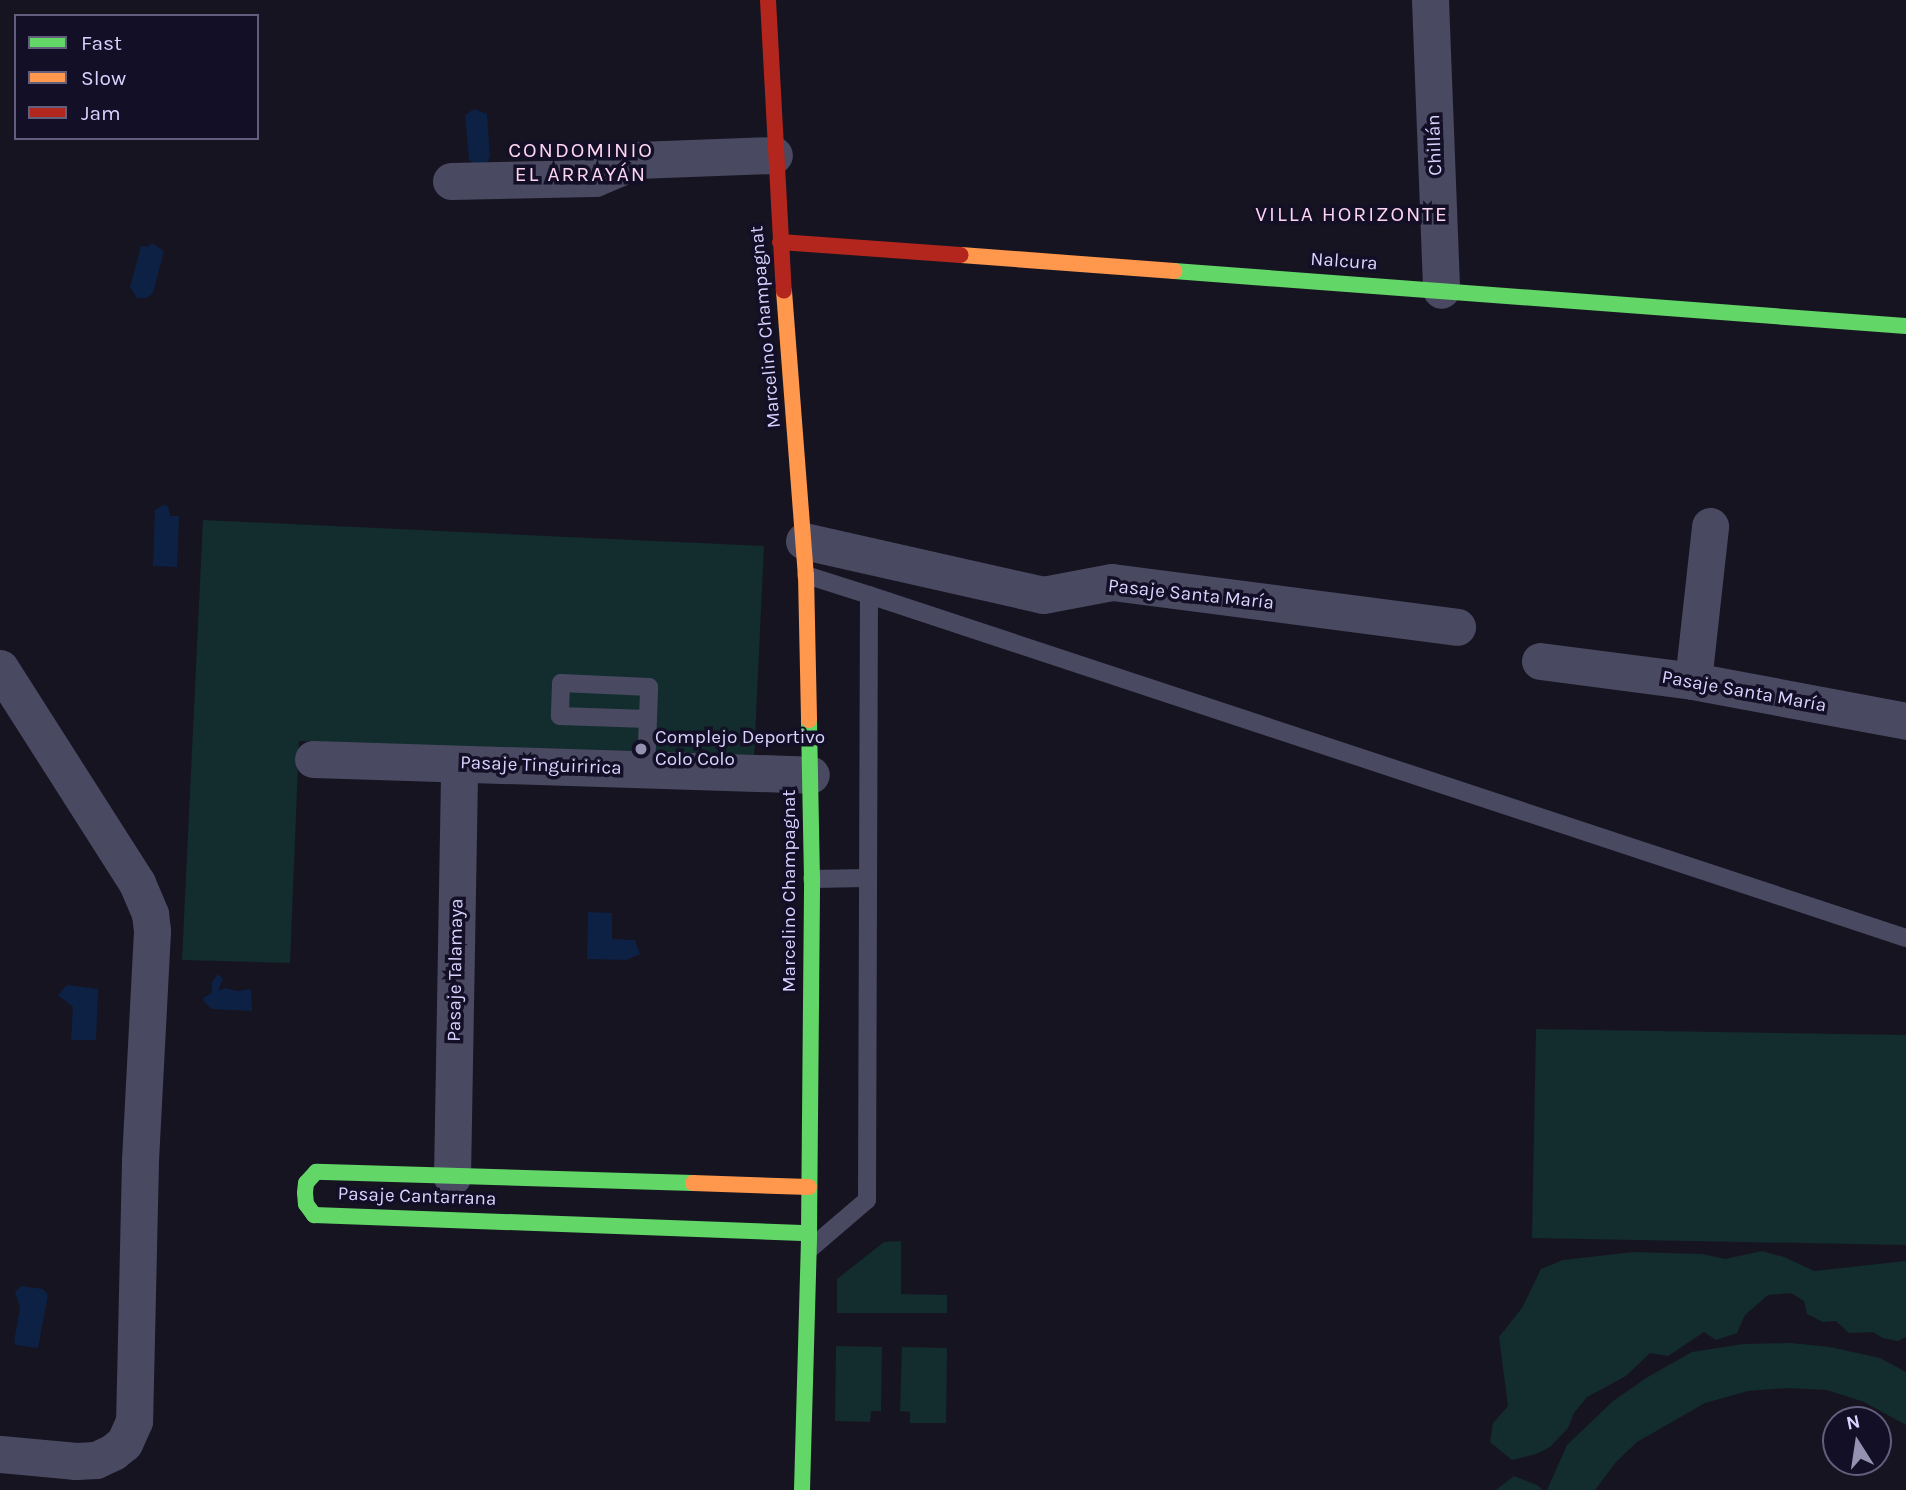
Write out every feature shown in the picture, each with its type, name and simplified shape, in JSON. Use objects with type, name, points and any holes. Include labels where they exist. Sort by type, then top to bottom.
[{"type":"street","name":"Marcelino Champagnat","points":[[768,0],[774,155],[805,558],[811,775],[809,1241],[802,1490]]},
{"type":"street","name":"Chillán","points":[[1430,0],[1441,290]]},
{"type":"street","points":[[450,181],[595,178],[636,160],[774,155]]},
{"type":"street","name":"Nalcura","points":[[780,242],[1906,326]]},
{"type":"street","points":[[1693,681],[1710,526]]},
{"type":"street","name":"Pasaje Santa María","points":[[805,558],[1043,595],[1112,582],[1457,627]]},
{"type":"street","name":"Pasaje Santa María","points":[[1540,661],[1693,681],[1906,722]]},
{"type":"street","points":[[0,668],[137,883],[150,914],[152,931],[140,1161],[134,1421],[124,1443],[96,1460],[76,1461],[0,1454]]},
{"type":"street","name":"Pasaje Tinguiririca","points":[[313,759],[811,775]]},
{"type":"street","name":"Pasaje Talamaya","points":[[452,1177],[459,764]]},
{"type":"street","name":"Pasaje Cantarrana","points":[[809,1186],[316,1172],[306,1183],[306,1204],[314,1214],[809,1241]]},
{"type":"lane","points":[[805,558],[869,595],[1906,938]]},
{"type":"lane","points":[[809,1241],[867,1200],[869,595]]},
{"type":"lane","points":[[646,770],[648,719],[649,687],[561,683],[560,716],[648,719]]},
{"type":"lane","points":[[812,879],[867,878]]},
{"type":"green space","name":"Complejo Deportivo Colo Colo","points":[[203,520],[764,546],[754,758],[299,741],[290,963],[182,960]]},
{"type":"green space","points":[[1536,1029],[1906,1035],[1906,1245],[1532,1238]]},
{"type":"green space","points":[[901,1241],[901,1294],[947,1295],[947,1313],[837,1313],[837,1279],[884,1242]]},
{"type":"green space","points":[[1762,1251],[1784,1257],[1814,1271],[1906,1261],[1906,1337],[1898,1341],[1883,1338],[1873,1332],[1849,1333],[1836,1321],[1823,1322],[1807,1314],[1804,1301],[1791,1293],[1768,1295],[1745,1315],[1737,1333],[1716,1340],[1704,1332],[1668,1356],[1650,1353],[1626,1376],[1587,1397],[1574,1413],[1568,1428],[1550,1447],[1512,1460],[1490,1442],[1493,1423],[1508,1406],[1499,1337],[1522,1308],[1541,1269],[1563,1260],[1634,1252],[1702,1254],[1725,1259]]},
{"type":"green space","points":[[1790,1343],[1830,1347],[1880,1358],[1906,1372],[1906,1425],[1892,1417],[1892,1406],[1871,1406],[1827,1390],[1787,1388],[1748,1391],[1705,1403],[1637,1442],[1616,1462],[1595,1490],[1547,1490],[1567,1445],[1613,1401],[1646,1378],[1692,1352],[1743,1344]]},
{"type":"green space","points":[[836,1346],[882,1347],[881,1411],[871,1411],[870,1422],[835,1421]]},
{"type":"green space","points":[[902,1347],[947,1348],[946,1423],[910,1423],[910,1412],[900,1411]]},
{"type":"green space","points":[[1514,1476],[1537,1485],[1543,1490],[1496,1490]]},
{"type":"water","points":[[474,109],[487,114],[490,157],[486,164],[472,163],[469,159],[465,115]]},
{"type":"water","points":[[152,243],[164,251],[153,293],[147,298],[137,298],[130,287],[141,246],[148,247]]},
{"type":"water","points":[[163,505],[168,506],[170,516],[179,516],[177,567],[153,566],[155,510]]},
{"type":"water","points":[[588,912],[612,913],[612,939],[635,940],[640,954],[626,960],[587,959]]},
{"type":"water","points":[[218,974],[223,979],[218,991],[225,988],[237,991],[251,989],[252,1011],[212,1009],[205,1003],[203,998],[212,993],[212,982]]},
{"type":"water","points":[[67,985],[98,989],[96,1040],[71,1040],[73,1007],[58,995]]},
{"type":"water","points":[[21,1286],[43,1289],[48,1295],[38,1348],[16,1345],[14,1342],[20,1308],[15,1292]]},
{"type":"traffic: fast","points":[[1174,271],[1906,326]]},
{"type":"traffic: fast","points":[[802,1490],[809,1233],[812,879],[809,720]]},
{"type":"traffic: fast","points":[[693,1183],[316,1172],[306,1183],[305,1193],[306,1204],[314,1215],[809,1233]]},
{"type":"traffic: slow","points":[[961,255],[1174,271]]},
{"type":"traffic: slow","points":[[784,291],[806,575],[809,720]]},
{"type":"traffic: slow","points":[[693,1183],[809,1187]]},
{"type":"traffic: jam","points":[[768,0],[784,291]]},
{"type":"traffic: jam","points":[[780,242],[961,255]]},
{"type":"place","name":"Complejo Deportivo Colo Colo","points":[[641,749]]},
{"type":"district","name":"CONDOMINIO EL ARRAYÁN","points":[[581,162]]},
{"type":"district","name":"VILLA HORIZONTE","points":[[1352,214]]}]
